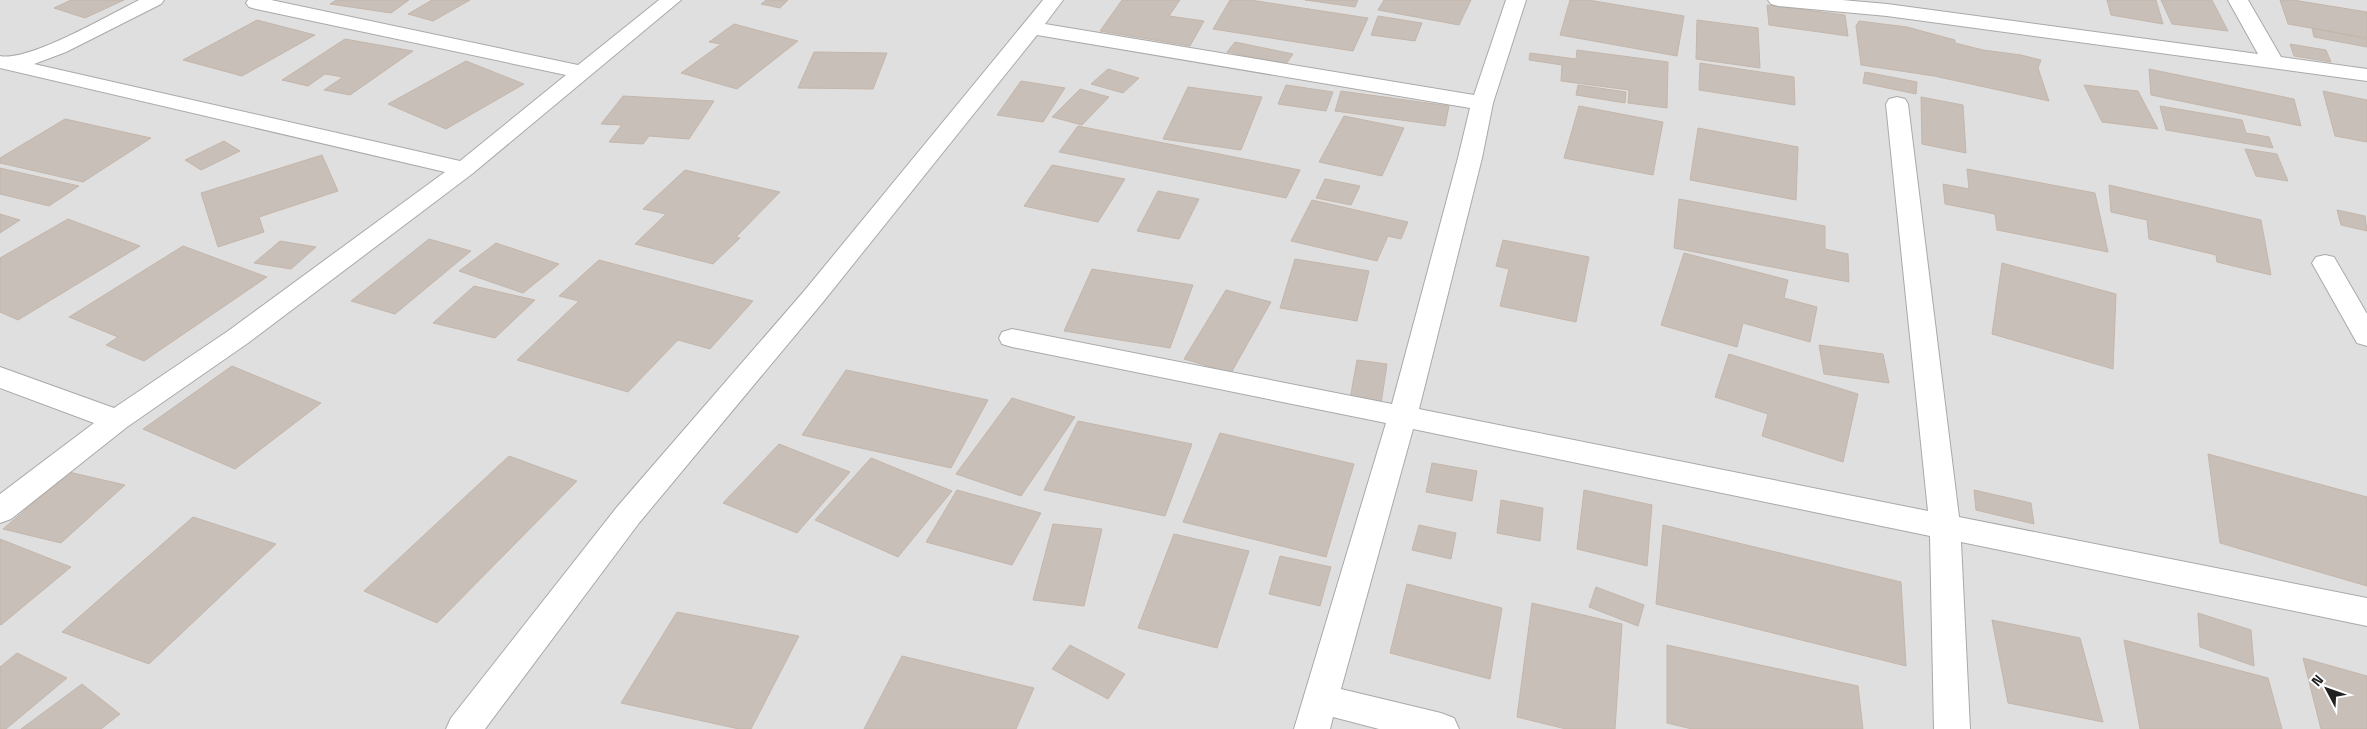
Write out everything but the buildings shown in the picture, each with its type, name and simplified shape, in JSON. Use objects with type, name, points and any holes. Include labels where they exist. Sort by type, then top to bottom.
[{"type":"street","points":[[4,66],[59,48],[154,0]]},
{"type":"street","points":[[0,511],[117,420],[238,337],[464,169],[671,0]]},
{"type":"street","points":[[464,729],[628,515],[814,296],[1053,0]]},
{"type":"street","points":[[1441,729],[1317,714],[1403,414],[1470,158],[1482,103],[1516,0]]},
{"type":"street","points":[[1778,0],[1886,10],[2367,75]]},
{"type":"street","points":[[2238,0],[2274,62]]},
{"type":"street","points":[[251,1],[581,72]]},
{"type":"street","points":[[1032,28],[1482,103]]},
{"type":"street","points":[[4,66],[464,169]]},
{"type":"street","points":[[1897,104],[1945,528],[1956,728]]},
{"type":"street","points":[[2325,263],[2367,337]]},
{"type":"street","points":[[1012,338],[1403,414],[1945,528],[2367,612]]},
{"type":"street","points":[[0,377],[117,420]]},
{"type":"shaded area","points":[[0,0],[2367,0],[2367,729],[0,729]]}]
